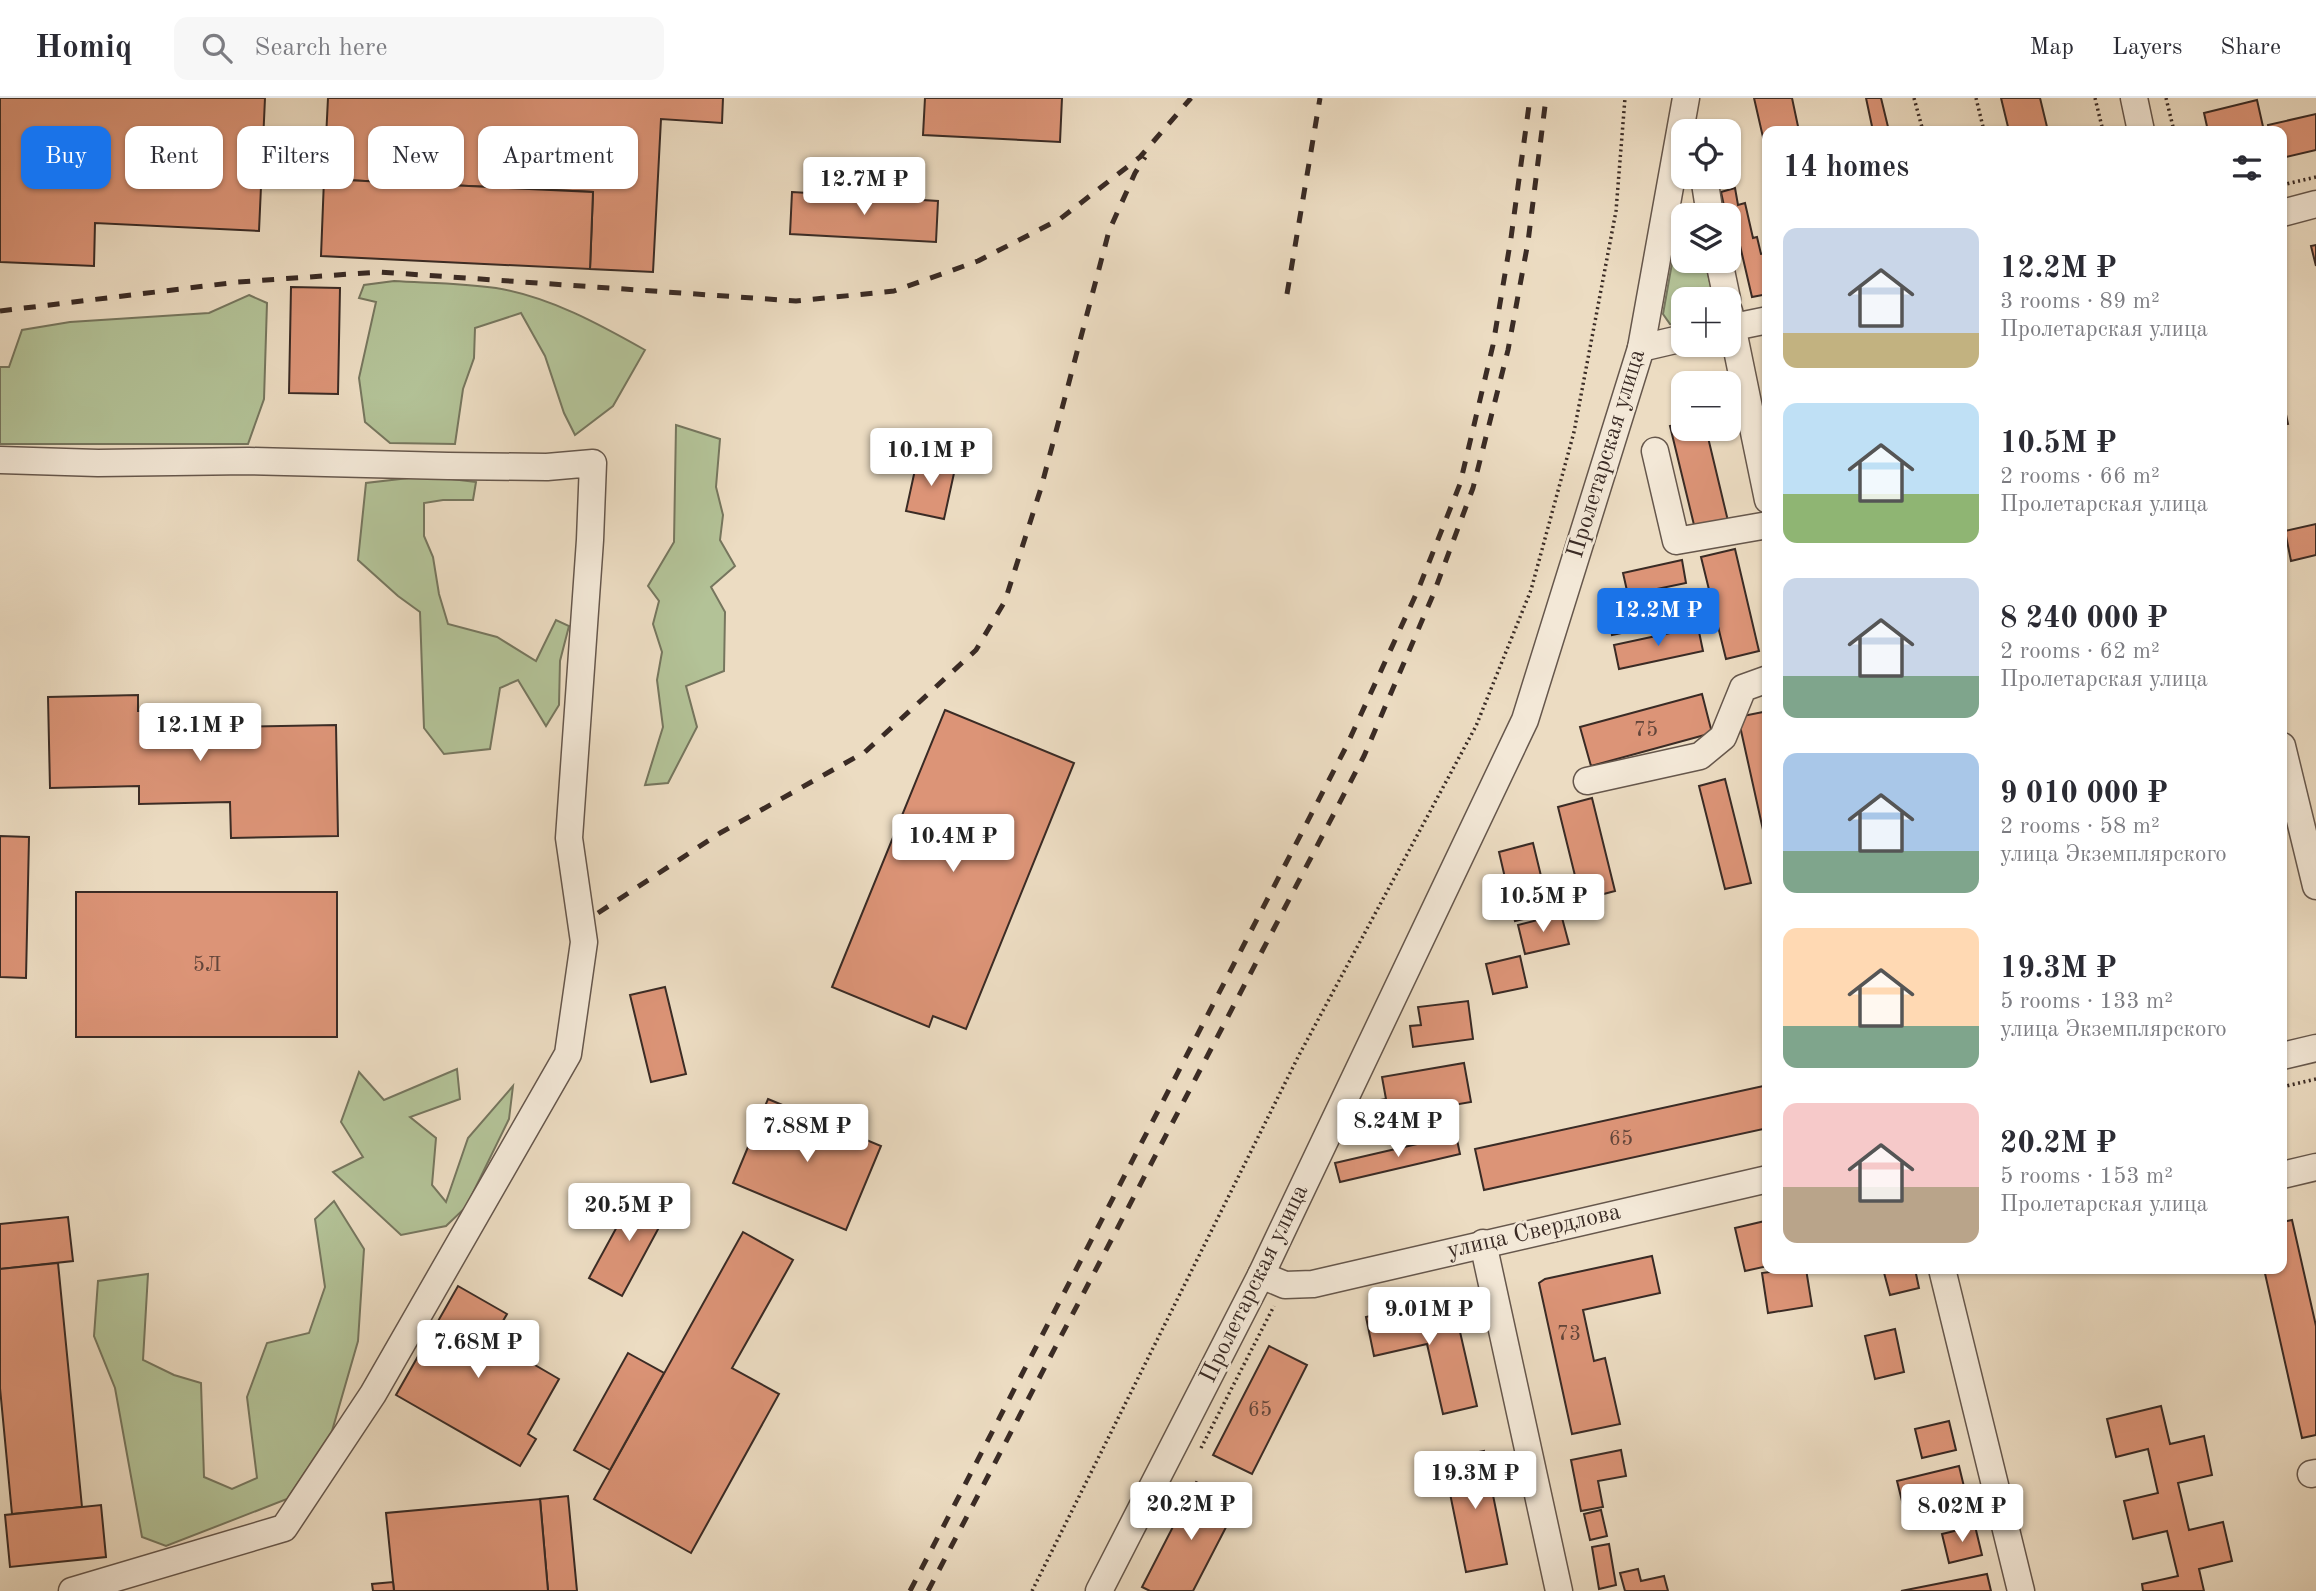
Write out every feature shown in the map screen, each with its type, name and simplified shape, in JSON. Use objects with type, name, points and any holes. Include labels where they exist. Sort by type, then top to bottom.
[{"type":"street","name":"Пролетарская улица","points":[[1099,1591],[1261,1275],[1525,720],[1641,348],[1686,98]]},
{"type":"street","points":[[1695,98],[1698,119]]},
{"type":"street","points":[[2134,98],[2140,126]]},
{"type":"street","points":[[2287,212],[2316,205]]},
{"type":"street","points":[[1741,321],[1762,320]]},
{"type":"street","points":[[1641,348],[1671,341]]},
{"type":"street","points":[[1740,357],[1761,431]]},
{"type":"street","points":[[1655,450],[1676,541],[1762,526]]},
{"type":"street","points":[[0,460],[98,463],[249,461],[547,467],[593,463],[569,838],[584,942],[568,1054],[373,1394],[284,1528],[72,1591]]},
{"type":"street","points":[[1587,781],[1700,756],[1723,737],[1744,688],[1762,681]]},
{"type":"street","points":[[2287,767],[2316,886]]},
{"type":"street","points":[[2287,1055],[2316,1048]]},
{"type":"street","points":[[2287,1174],[2316,1167]]},
{"type":"street","name":"улица Свердлова","points":[[1261,1275],[1285,1285],[1313,1284],[1762,1180]]},
{"type":"street","points":[[1483,1243],[1559,1591]]},
{"type":"street","points":[[1943,1274],[2021,1591]]},
{"type":"path","points":[[1032,1591],[1298,1057],[1476,726],[1531,590],[1574,432],[1616,211],[1625,98]]},
{"type":"path","points":[[1914,98],[1922,126]]},
{"type":"path","points":[[1976,98],[1983,126]]},
{"type":"path","points":[[2095,98],[2102,126]]},
{"type":"path","points":[[2166,98],[2173,126]]},
{"type":"path","points":[[2287,184],[2316,177]]},
{"type":"path","points":[[2287,1086],[2316,1079]]},
{"type":"path","points":[[1196,1457],[1285,1285]]},
{"type":"green space","points":[[1671,269],[1671,273],[1708,273],[1711,287],[1671,287],[1671,324],[1663,314]]},
{"type":"green space","points":[[394,281],[471,285],[516,292],[573,313],[645,350],[613,406],[575,435],[564,413],[545,356],[521,313],[475,328],[474,358],[463,389],[455,444],[390,443],[365,422],[359,378],[376,302],[359,298],[364,285]]},
{"type":"green space","points":[[249,295],[267,303],[264,399],[248,444],[0,444],[0,367],[9,367],[22,330],[70,322],[209,313]]},
{"type":"green space","points":[[676,425],[720,439],[716,487],[723,515],[720,540],[735,566],[711,587],[725,612],[724,671],[686,686],[697,727],[668,783],[645,785],[663,727],[657,680],[662,652],[653,624],[659,601],[648,586],[674,542]]},
{"type":"green space","points":[[426,476],[476,482],[473,500],[424,503],[424,536],[433,557],[439,594],[448,624],[497,637],[536,661],[556,620],[569,626],[560,661],[559,705],[546,726],[518,680],[500,688],[490,749],[444,754],[424,728],[420,612],[358,560],[366,483]]},
{"type":"green space","points":[[457,1069],[460,1099],[410,1117],[436,1138],[432,1185],[446,1202],[468,1138],[513,1086],[509,1119],[466,1207],[446,1226],[401,1235],[333,1172],[363,1157],[341,1122],[359,1072],[384,1100]]},
{"type":"green space","points":[[334,1201],[364,1249],[358,1341],[332,1431],[287,1499],[166,1546],[142,1537],[115,1388],[94,1336],[98,1281],[148,1274],[143,1360],[174,1375],[201,1383],[204,1477],[232,1489],[257,1478],[247,1397],[267,1343],[309,1333],[325,1287],[315,1219]]},
{"type":"building","points":[[0,98],[265,98],[264,126],[237,126],[237,189],[261,189],[259,231],[95,223],[94,266],[0,262]]},
{"type":"building","points":[[328,98],[723,98],[722,123],[661,119],[653,272],[590,269],[593,192],[531,189],[638,189],[638,126],[478,126],[478,186],[464,186],[464,126],[368,126],[368,181],[354,180],[354,126],[327,126]]},
{"type":"building","points":[[925,98],[1062,98],[1060,142],[923,135]]},
{"type":"building","points":[[1754,98],[1792,98],[1798,126],[1762,126],[1762,133]]},
{"type":"building","points":[[1866,98],[1881,98],[1888,126],[1872,126]]},
{"type":"building","points":[[2001,98],[2040,98],[2047,126],[2008,126]]},
{"type":"building","points":[[2257,100],[2263,126],[2207,126],[2204,113]]},
{"type":"building","points":[[2316,114],[2316,150],[2287,157],[2287,126],[2268,125]]},
{"type":"building","points":[[354,180],[368,181],[368,189],[464,189],[464,186],[478,186],[478,189],[593,192],[590,269],[321,256],[324,189],[354,189]]},
{"type":"building","points":[[1735,189],[1738,203],[1723,203],[1721,192]]},
{"type":"building","points":[[792,192],[938,201],[936,242],[790,234]]},
{"type":"building","points":[[1745,203],[1753,238],[1757,237],[1762,254],[1762,295],[1752,297],[1741,250],[1741,204]]},
{"type":"building","points":[[2316,245],[2316,266],[2311,246]]},
{"type":"building","points":[[291,287],[340,288],[338,394],[289,393]]},
{"type":"building","points":[[1674,441],[1709,441],[1728,521],[1695,529]]},
{"type":"building","points":[[918,456],[956,464],[944,519],[906,511]]},
{"type":"building","points":[[2316,524],[2316,555],[2291,561],[2287,531]]},
{"type":"building","points":[[1735,549],[1759,651],[1726,659],[1701,557]]},
{"type":"building","points":[[1682,560],[1686,583],[1628,595],[1623,573]]},
{"type":"building","points":[[1691,593],[1696,617],[1612,635],[1607,611]]},
{"type":"building","points":[[1698,627],[1703,651],[1619,669],[1614,645]]},
{"type":"building","points":[[1702,694],[1712,733],[1591,766],[1580,727]]},
{"type":"building","points":[[138,695],[138,711],[227,710],[227,727],[336,725],[338,836],[231,838],[230,802],[139,804],[139,786],[50,788],[48,697]]},
{"type":"building","points":[[945,710],[1074,763],[966,1029],[933,1016],[929,1027],[832,987]]},
{"type":"building","points":[[1762,712],[1762,825],[1738,717]]},
{"type":"building","points":[[1725,779],[1751,883],[1725,889],[1699,786]]},
{"type":"building","points":[[1592,798],[1615,891],[1581,900],[1558,807]]},
{"type":"building","points":[[0,836],[29,837],[26,978],[0,977]]},
{"type":"building","points":[[1533,843],[1550,913],[1515,921],[1499,852]]},
{"type":"building","points":[[76,892],[337,892],[337,1037],[76,1037]]},
{"type":"building","points":[[1561,914],[1569,944],[1525,954],[1518,925]]},
{"type":"building","points":[[1520,956],[1527,987],[1493,994],[1486,964]]},
{"type":"building","points":[[665,987],[686,1074],[651,1082],[630,995]]},
{"type":"building","points":[[1468,1001],[1473,1039],[1413,1047],[1410,1026],[1421,1025],[1418,1007]]},
{"type":"building","points":[[1464,1063],[1471,1102],[1366,1120],[1363,1103],[1386,1099],[1382,1077]]},
{"type":"building","points":[[1762,1086],[1762,1129],[1484,1190],[1475,1149]]},
{"type":"building","points":[[768,1099],[881,1146],[846,1230],[733,1183]]},
{"type":"building","points":[[1456,1135],[1460,1154],[1340,1182],[1335,1163]]},
{"type":"building","points":[[637,1190],[670,1207],[622,1296],[589,1278]]},
{"type":"building","points":[[68,1217],[73,1261],[0,1269],[0,1224]]},
{"type":"building","points":[[2292,1220],[2316,1326],[2316,1435],[2302,1438],[2265,1274],[2287,1274],[2287,1221]]},
{"type":"building","points":[[1762,1222],[1762,1267],[1745,1271],[1735,1228]]},
{"type":"building","points":[[743,1232],[793,1260],[732,1368],[779,1394],[691,1553],[594,1499]]},
{"type":"building","points":[[1652,1256],[1660,1293],[1583,1310],[1594,1361],[1605,1358],[1620,1424],[1572,1434],[1539,1283],[1545,1279]]},
{"type":"building","points":[[58,1263],[82,1507],[12,1514],[0,1388],[0,1269]]},
{"type":"building","points":[[1762,1274],[1807,1274],[1812,1306],[1768,1313]]},
{"type":"building","points":[[1884,1274],[1916,1274],[1919,1288],[1890,1295]]},
{"type":"building","points":[[458,1286],[507,1314],[492,1340],[559,1379],[528,1434],[536,1439],[520,1466],[396,1395]]},
{"type":"building","points":[[1452,1297],[1477,1406],[1443,1414],[1427,1344],[1374,1356],[1366,1317]]},
{"type":"building","points":[[1895,1329],[1904,1372],[1875,1379],[1865,1336]]},
{"type":"building","points":[[1269,1346],[1307,1365],[1252,1474],[1213,1455]]},
{"type":"building","points":[[628,1353],[664,1373],[610,1470],[574,1450]]},
{"type":"building","points":[[2161,1406],[2170,1444],[2204,1436],[2212,1475],[2178,1483],[2189,1530],[2223,1522],[2232,1561],[2199,1569],[2204,1591],[2143,1591],[2142,1584],[2178,1576],[2167,1531],[2133,1539],[2124,1501],[2158,1493],[2148,1449],[2116,1457],[2107,1419]]},
{"type":"building","points":[[1949,1421],[1956,1450],[1922,1458],[1915,1429]]},
{"type":"building","points":[[1621,1450],[1626,1476],[1598,1481],[1603,1507],[1581,1511],[1571,1460]]},
{"type":"building","points":[[1484,1451],[1507,1564],[1466,1572],[1443,1459]]},
{"type":"building","points":[[1959,1466],[1966,1495],[1904,1509],[1897,1481]]},
{"type":"building","points":[[1196,1482],[1238,1504],[1193,1591],[1150,1591],[1142,1587]]},
{"type":"building","points":[[568,1496],[577,1591],[548,1591],[540,1499]]},
{"type":"building","points":[[540,1499],[548,1591],[394,1591],[386,1513]]},
{"type":"building","points":[[101,1505],[106,1557],[10,1567],[5,1515]]},
{"type":"building","points":[[1601,1510],[1607,1536],[1590,1540],[1584,1514]]},
{"type":"building","points":[[1975,1526],[1982,1555],[1949,1563],[1942,1534]]},
{"type":"building","points":[[1609,1544],[1616,1585],[1599,1589],[1592,1547]]},
{"type":"building","points":[[1638,1569],[1641,1581],[1664,1576],[1668,1591],[1625,1591],[1620,1573]]},
{"type":"building","points":[[1987,1574],[1991,1591],[1901,1591]]},
{"type":"building","points":[[393,1582],[394,1591],[373,1591],[372,1584]]},
{"type":"railway","points":[[0,311],[238,282],[379,272],[796,301],[894,291],[978,261],[1060,219],[1140,157],[1191,98]]},
{"type":"railway","points":[[1287,294],[1320,98]]},
{"type":"railway","points":[[910,1591],[1346,747],[1418,590],[1460,484],[1493,345],[1530,98]]},
{"type":"railway","points":[[928,1591],[1364,756],[1433,595],[1473,488],[1508,350],[1528,242],[1546,98]]},
{"type":"railway","points":[[598,913],[720,833],[865,752],[976,650],[1005,601],[1041,488],[1109,231],[1145,157]]}]
